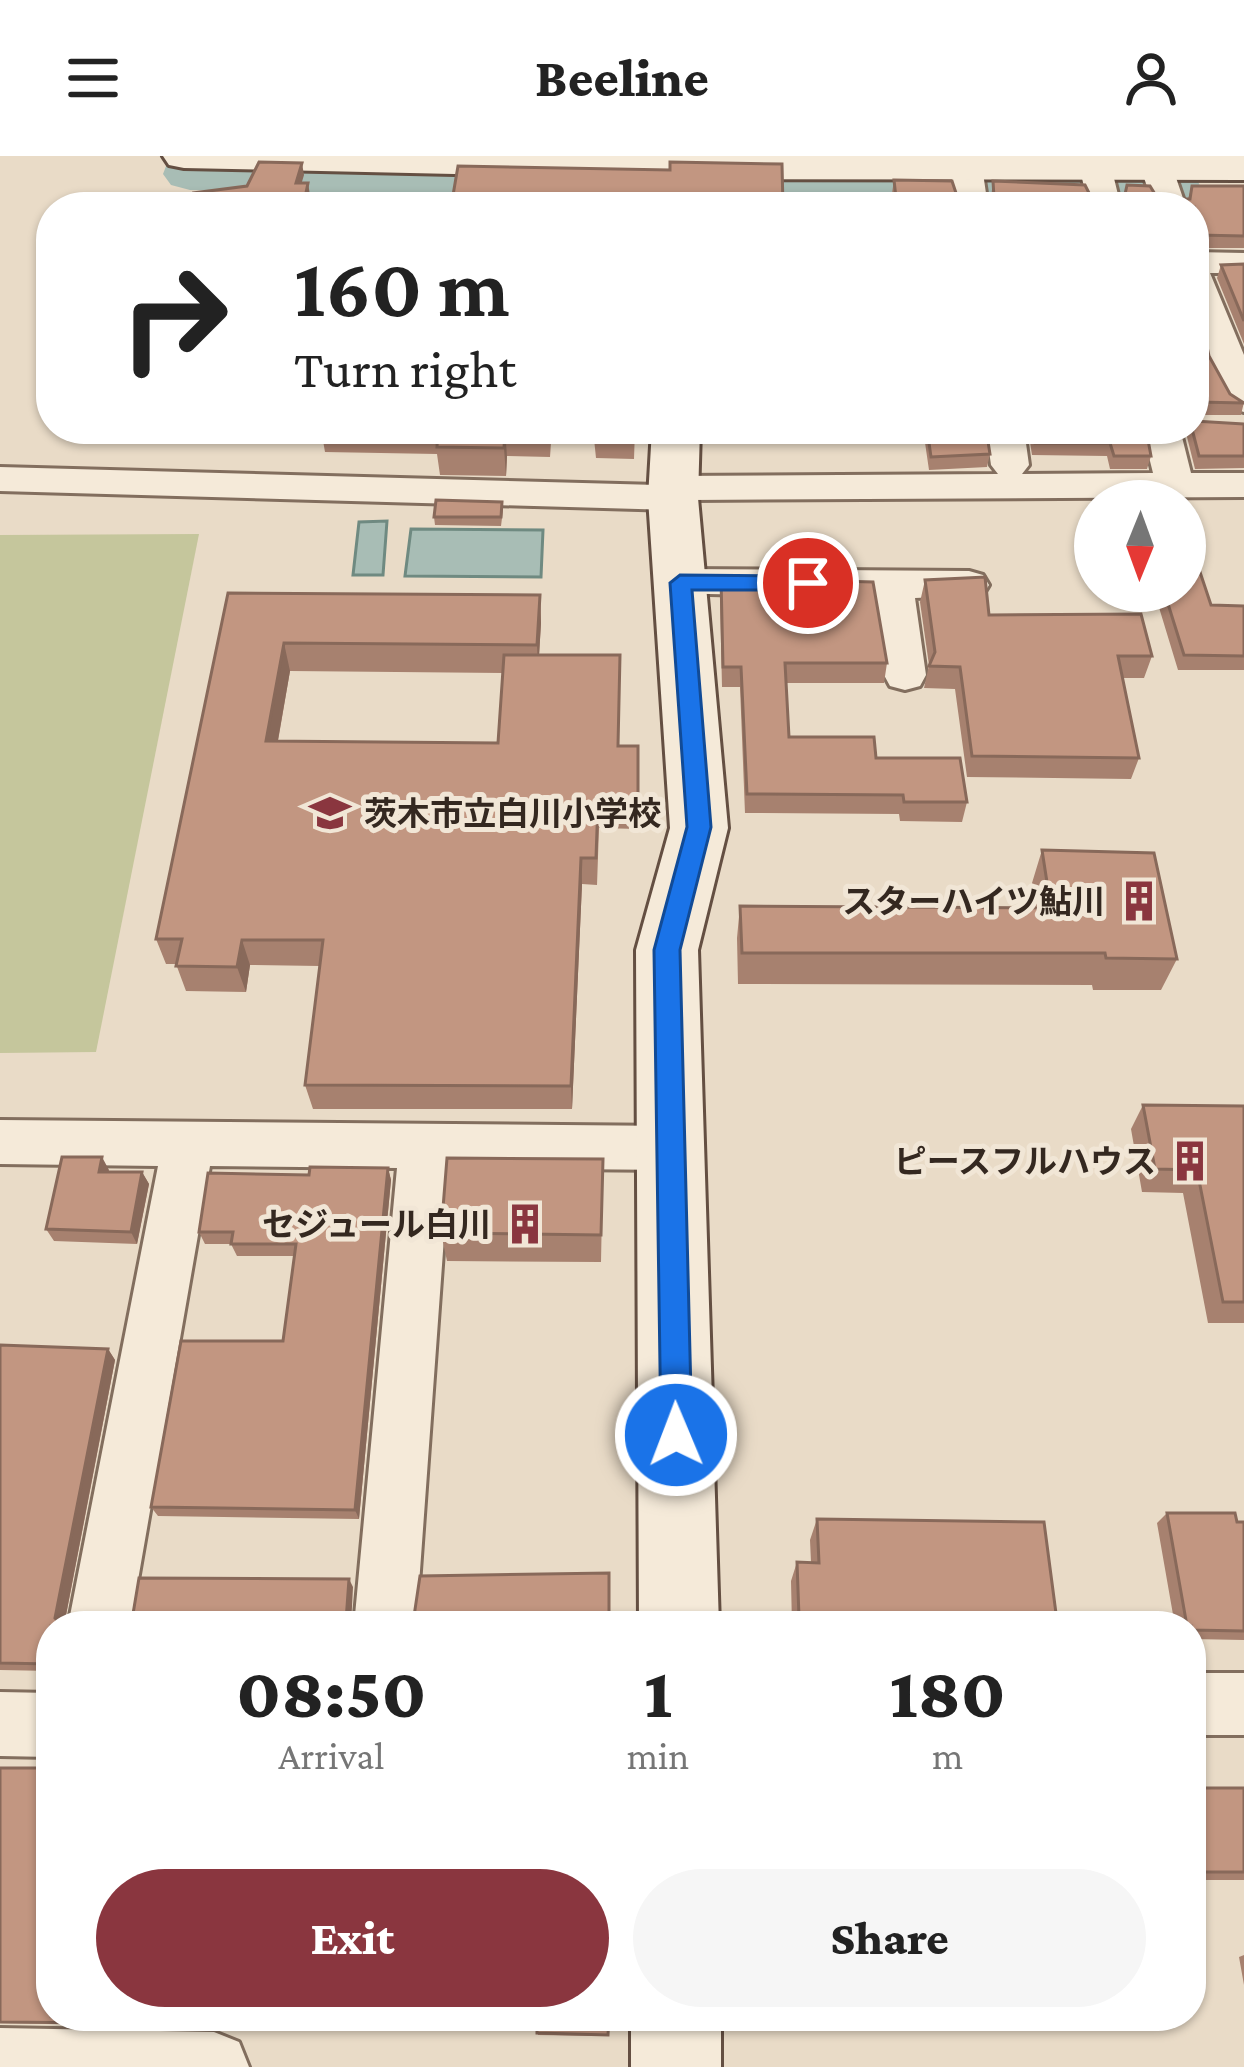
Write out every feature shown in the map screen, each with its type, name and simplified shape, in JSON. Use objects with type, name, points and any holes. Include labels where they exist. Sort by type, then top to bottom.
[{"type":"main road","points":[[184,156],[969,188],[1162,185],[1244,168]]},
{"type":"main road","points":[[674,472],[699,827],[667,950],[679,1611]]},
{"type":"main road","points":[[676,2031],[676,2067]]},
{"type":"street","points":[[1218,296],[1244,400]]},
{"type":"street","points":[[1165,444],[1174,480]]},
{"type":"street","points":[[0,479],[674,472],[1074,485]]},
{"type":"street","points":[[1206,487],[1244,485]]},
{"type":"street","points":[[680,583],[970,585]]},
{"type":"street","points":[[893,584],[905,675]]},
{"type":"street","points":[[0,1142],[673,1148]]},
{"type":"street","points":[[102,1611],[188,1144]]},
{"type":"street","points":[[386,1611],[424,1146]]},
{"type":"street","points":[[1206,1704],[1244,1705]]},
{"type":"street","points":[[0,1724],[36,1725]]},
{"type":"street","points":[[0,2063],[214,2067]]},
{"type":"green space","points":[[199,534],[96,1052],[0,1053],[0,535]]},
{"type":"shaded area","points":[[387,521],[383,575],[353,575],[359,522]]},
{"type":"shaded area","points":[[411,529],[543,530],[541,577],[405,576]]},
{"type":"building","points":[[259,162],[302,163],[296,183],[308,183],[306,192],[201,192],[247,186]]},
{"type":"building","points":[[670,162],[782,164],[783,192],[454,192],[458,166],[670,170]]},
{"type":"building","points":[[894,180],[952,181],[956,192],[895,192]]},
{"type":"building","points":[[993,181],[1085,185],[1088,192],[994,192]]},
{"type":"building","points":[[1127,185],[1150,186],[1154,192],[1126,192]]},
{"type":"building","points":[[1192,186],[1244,186],[1244,236],[1209,235],[1209,192],[1191,192]]},
{"type":"building","points":[[1244,264],[1244,321],[1221,265]]},
{"type":"building","points":[[1209,356],[1230,394],[1244,403],[1209,402]]},
{"type":"building","points":[[1209,422],[1244,424],[1244,456],[1199,456],[1196,444],[1209,444]]},
{"type":"building","points":[[437,444],[504,444],[504,448]]},
{"type":"building","points":[[929,444],[988,444],[990,454],[931,457]]},
{"type":"building","points":[[1110,444],[1149,444],[1151,456],[1114,456]]},
{"type":"building","points":[[436,500],[502,502],[501,517],[434,517]]},
{"type":"building","points":[[985,577],[989,615],[1141,614],[1152,656],[1118,656],[1139,758],[972,756],[960,667],[929,666],[935,652],[925,580]]},
{"type":"building","points":[[721,578],[873,582],[887,663],[785,663],[789,737],[874,737],[876,758],[960,758],[967,802],[904,802],[903,795],[747,794],[741,667],[723,667]]},
{"type":"building","points":[[1206,590],[1211,605],[1244,606],[1244,656],[1184,655],[1171,612],[1206,612]]},
{"type":"building","points":[[228,593],[540,595],[537,645],[284,643],[266,741],[498,743],[504,655],[620,655],[618,746],[638,746],[638,802],[598,802],[596,858],[581,858],[571,1086],[305,1085],[323,940],[242,940],[237,967],[176,966],[182,939],[156,939]]},
{"type":"building","points":[[1042,850],[1154,853],[1177,959],[1106,958],[1105,953],[742,953],[740,906],[1051,908]]},
{"type":"building","points":[[1143,1105],[1244,1106],[1244,1302],[1223,1302],[1197,1170],[1155,1169]]},
{"type":"building","points":[[62,1157],[102,1157],[99,1172],[142,1172],[131,1232],[46,1229]]},
{"type":"building","points":[[447,1158],[603,1159],[601,1235],[441,1233]]},
{"type":"building","points":[[310,1167],[388,1168],[355,1510],[151,1507],[181,1341],[283,1341],[296,1244],[231,1244],[233,1232],[199,1232],[208,1173],[309,1175]]},
{"type":"building","points":[[0,1345],[108,1349],[56,1611],[36,1611],[36,1664],[0,1663]]},
{"type":"building","points":[[1167,1513],[1235,1513],[1237,1522],[1244,1522],[1244,1631],[1206,1630],[1206,1611],[1184,1611]]},
{"type":"building","points":[[817,1519],[1044,1522],[1056,1611],[799,1611],[797,1562],[819,1563]]},
{"type":"building","points":[[609,1573],[609,1611],[415,1611],[420,1576]]},
{"type":"building","points":[[139,1578],[349,1579],[347,1611],[134,1611]]},
{"type":"building","points":[[0,1768],[36,1768],[36,2022],[0,2022]]},
{"type":"building","points":[[1206,1788],[1244,1788],[1244,1872],[1206,1872]]},
{"type":"building","points":[[537,2031],[608,2031],[608,2035]]},
{"type":"waterway","points":[[196,156],[190,174],[990,190],[1174,182],[1178,192]]},
{"type":"place","name":"茨木市立白川小学校","points":[[330,813]]},
{"type":"place","name":"スターハイツ鮎川","points":[[1139,901]]},
{"type":"place","name":"ピースフルハウス","points":[[1190,1161]]},
{"type":"place","name":"セジュール白川","points":[[525,1224]]},
{"type":"route","points":[[676,1435],[667,950],[686,895],[699,827],[680,583],[808,583]]}]
